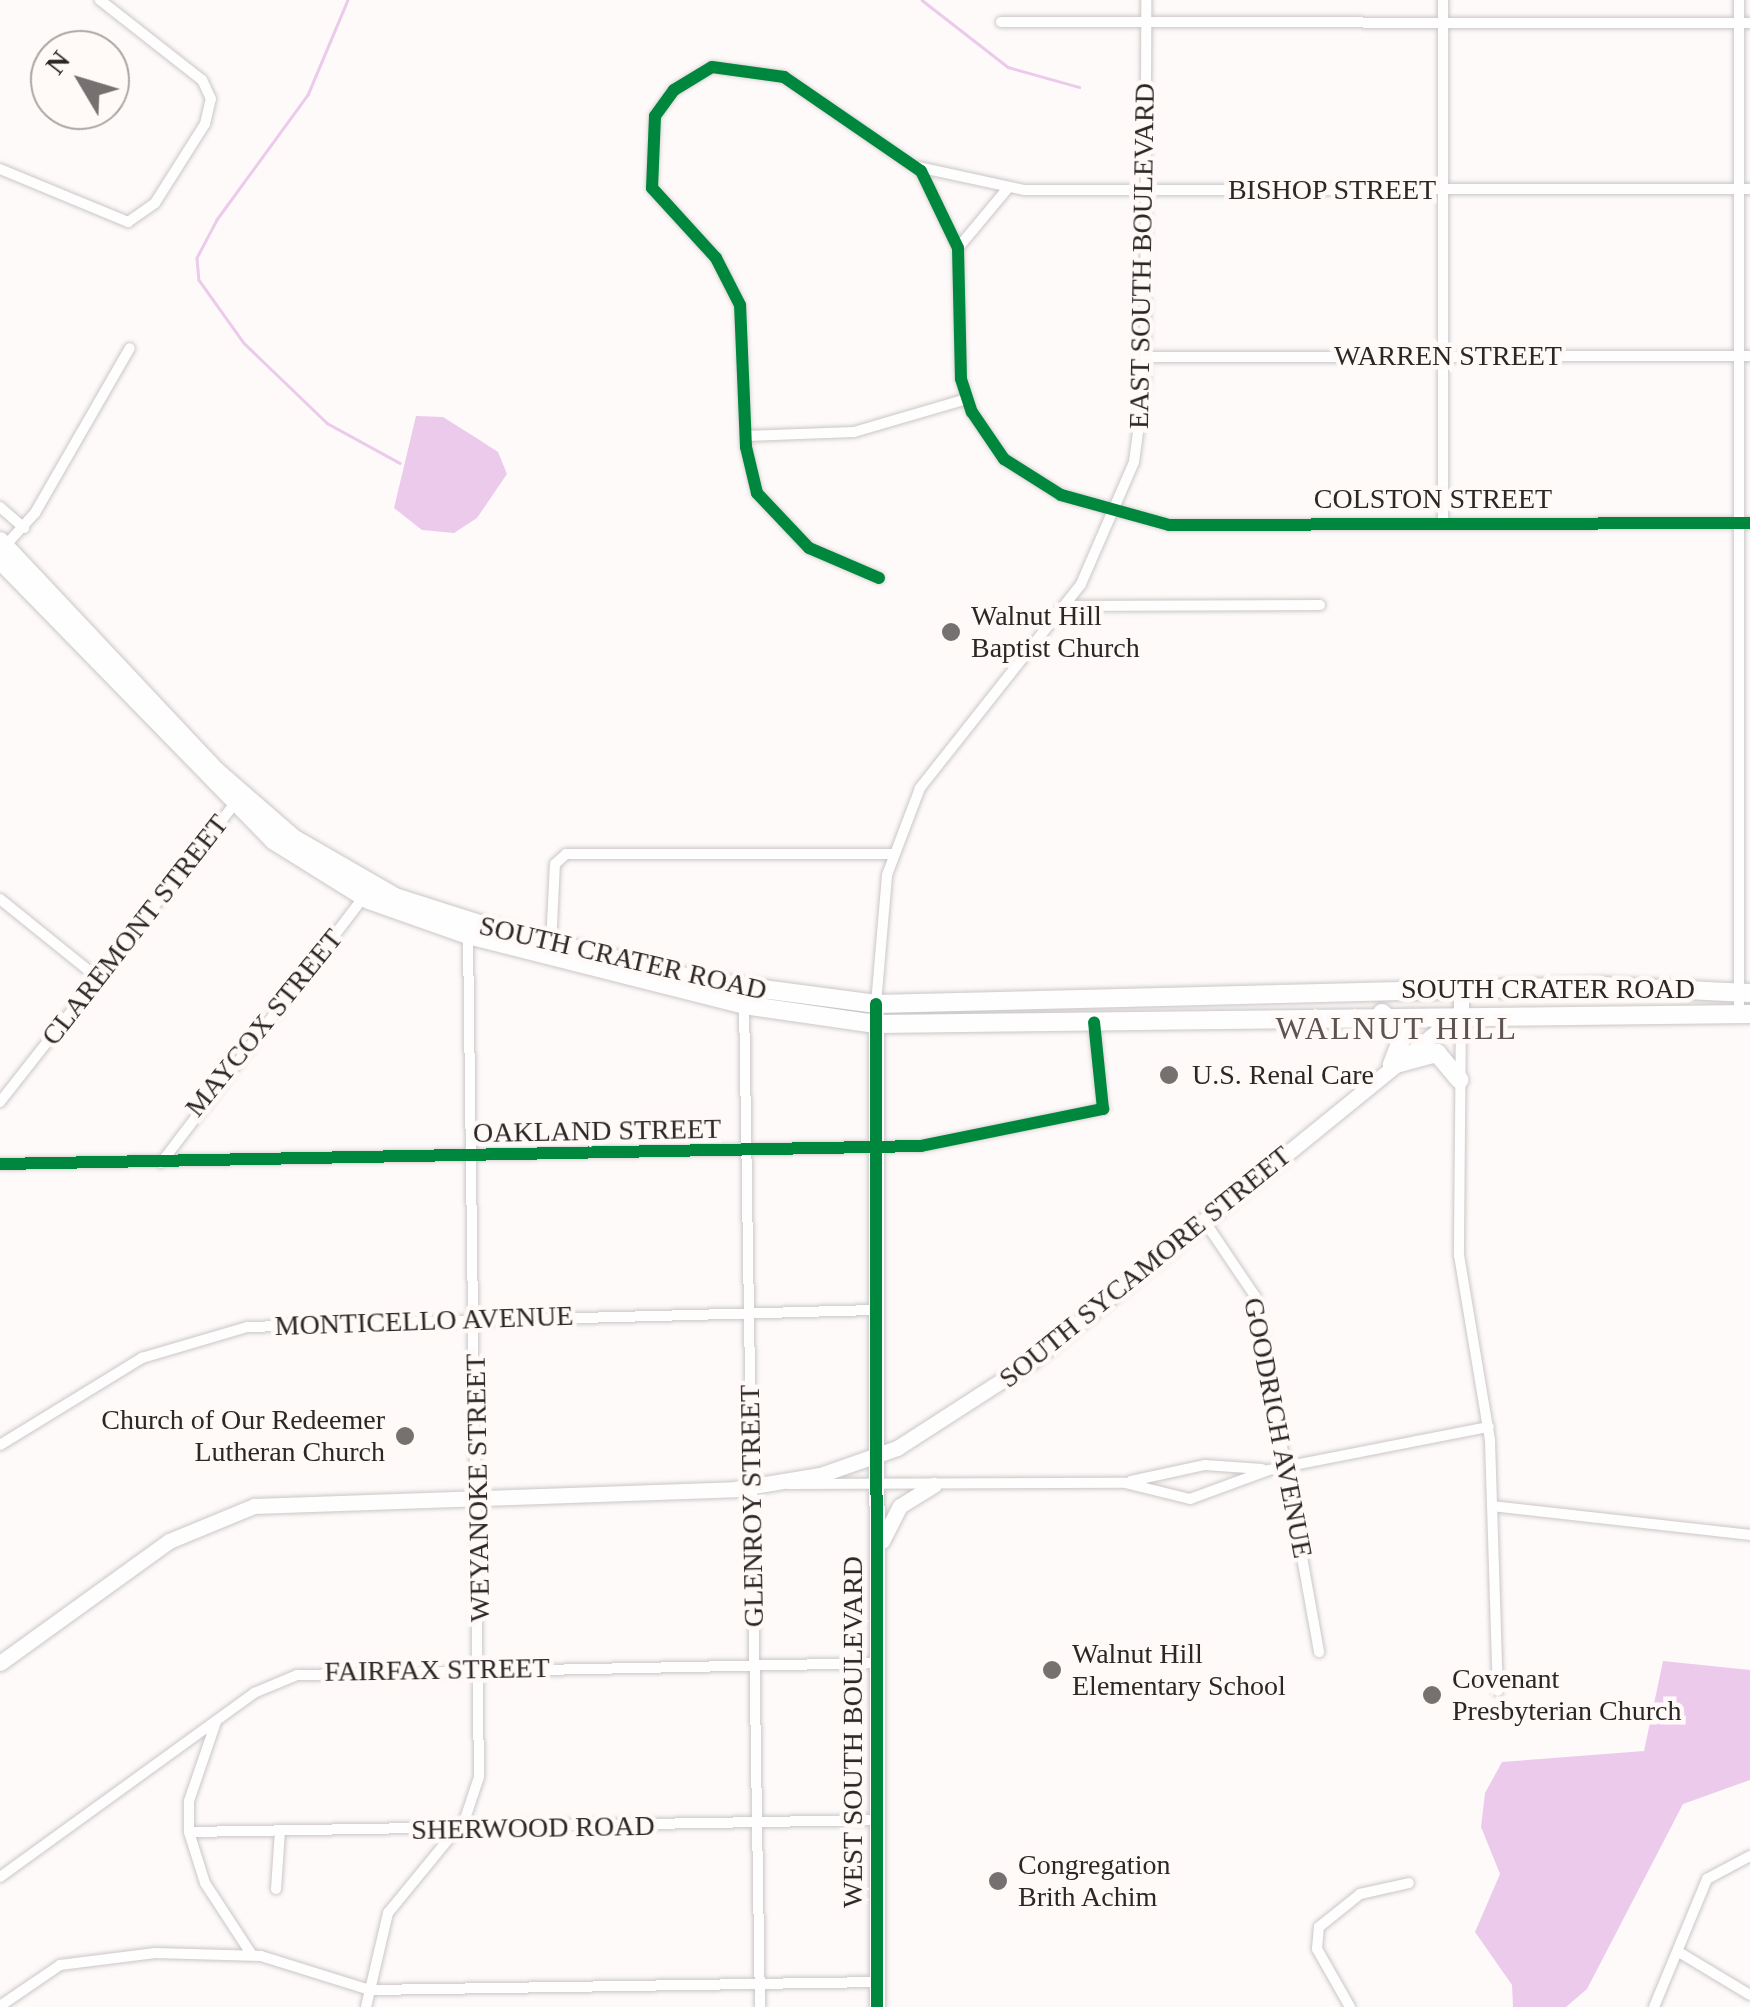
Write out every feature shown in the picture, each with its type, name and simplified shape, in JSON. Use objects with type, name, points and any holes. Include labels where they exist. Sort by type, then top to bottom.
[{"type":"main road","name":"SOUTH CRATER ROAD","points":[[2,549],[238,801],[368,891],[468,928],[744,997],[876,1024],[1382,1013],[1744,1013]]},
{"type":"main road","name":"SOUTH CRATER ROAD","points":[[744,997],[876,1004],[1461,990],[1745,992]]},
{"type":"main road","points":[[1461,990],[1461,1012]]},
{"type":"main road","name":"EAST SOUTH BOULEVARD","points":[[876,1004],[877,1456]]},
{"type":"main road","name":"SOUTH SYCAMORE STREET","points":[[0,1664],[169,1541],[229,1512],[303,1497],[751,1488],[782,1484],[877,1456],[994,1391],[1461,1012]]},
{"type":"main road","points":[[1382,1013],[1404,1033],[1392,1065]]},
{"type":"main road","points":[[1392,1065],[1437,1053],[1460,1080]]},
{"type":"main road","name":"WEST SOUTH BOULEVARD","points":[[877,1456],[878,2007]]},
{"type":"main road","points":[[878,1554],[892,1515],[934,1486]]},
{"type":"street","points":[[0,169],[128,222],[155,203],[205,124],[212,99],[202,80],[100,0]]},
{"type":"street","name":"EAST SOUTH BOULEVARD","points":[[876,1004],[893,854],[946,746],[1066,606],[1118,516],[1139,439],[1146,358],[1146,0]]},
{"type":"street","points":[[1443,0],[1443,524]]},
{"type":"street","points":[[1739,0],[1744,23],[1744,1013]]},
{"type":"street","points":[[1000,22],[1744,23]]},
{"type":"street","points":[[746,436],[854,432],[967,399],[958,248],[917,166],[770,70],[702,70],[655,116],[648,174],[664,210],[716,258],[735,291],[745,323],[746,436],[752,480],[780,524],[820,554],[879,578]]},
{"type":"street","name":"BISHOP STREET","points":[[917,166],[1008,188],[1744,190]]},
{"type":"street","points":[[958,248],[1008,188]]},
{"type":"street","points":[[2,549],[24,528],[130,348]]},
{"type":"street","name":"WARREN STREET","points":[[1146,358],[1745,356]]},
{"type":"street","name":"COLSTON STREET","points":[[967,399],[1019,472],[1118,516],[1169,524],[1745,523]]},
{"type":"street","points":[[0,507],[24,528]]},
{"type":"street","points":[[1066,606],[1320,606]]},
{"type":"street","name":"CLAREMONT STREET","points":[[0,1102],[238,801]]},
{"type":"street","points":[[550,949],[555,876],[566,854],[893,854]]},
{"type":"street","name":"MAYCOX STREET","points":[[161,1163],[368,891]]},
{"type":"street","points":[[0,899],[98,978]]},
{"type":"street","name":"WEYANOKE STREET","points":[[366,2007],[393,1902],[456,1829],[479,1776],[468,928]]},
{"type":"street","name":"GLENROY STREET","points":[[744,997],[760,2007]]},
{"type":"street","points":[[1461,1012],[1459,1255],[1488,1427],[1498,1691]]},
{"type":"street","name":"OAKLAND STREET","points":[[0,1164],[876,1151],[1104,1109],[1094,1022]]},
{"type":"street","name":"GOODRICH AVENUE","points":[[1203,1219],[1251,1285],[1319,1652]]},
{"type":"street","name":"MONTICELLO AVENUE","points":[[0,1445],[96,1380],[211,1334],[332,1320],[877,1310]]},
{"type":"street","points":[[1125,1483],[1190,1499],[1268,1470],[1488,1427]]},
{"type":"street","points":[[1125,1483],[1204,1465],[1268,1470]]},
{"type":"street","name":"SOUTH SYCAMORE STREET","points":[[782,1484],[1125,1483]]},
{"type":"street","points":[[1492,1506],[1750,1535]]},
{"type":"street","name":"FAIRFAX STREET","points":[[0,1877],[216,1721],[297,1675],[878,1662]]},
{"type":"street","points":[[216,1721],[189,1801],[189,1832],[205,1883],[252,1955]]},
{"type":"street","name":"SHERWOOD ROAD","points":[[189,1832],[877,1820]]},
{"type":"street","points":[[276,1889],[280,1831]]},
{"type":"street","points":[[1654,2007],[1682,1954],[1707,1879],[1750,1856]]},
{"type":"street","points":[[1350,2007],[1316,1941],[1352,1898],[1409,1882]]},
{"type":"street","points":[[0,2006],[60,1965],[155,1953],[252,1955],[370,1990],[878,1982]]},
{"type":"street","points":[[1682,1954],[1750,1995]]},
{"type":"shaded area","points":[[416,416],[443,417],[478,439],[498,452],[507,474],[477,518],[454,533],[422,530],[394,508]]},
{"type":"shaded area","points":[[1663,1661],[1750,1670],[1750,1780],[1683,1804],[1587,1989],[1566,2007],[1513,2007],[1512,1985],[1475,1932],[1500,1874],[1481,1827],[1485,1793],[1502,1762],[1644,1751]]},
{"type":"waterway","points":[[348,0],[308,95],[217,220],[197,258],[199,280],[244,343],[327,423],[400,463]]},
{"type":"waterway","points":[[922,0],[1008,67],[1079,87]]},
{"type":"cycle path","points":[[879,578],[809,548],[757,493],[746,447],[740,305],[716,258],[652,188],[655,116],[674,90],[712,67],[784,77],[921,171],[958,248],[961,379],[972,412],[1004,459],[1061,495],[1169,525],[1750,523]]},
{"type":"cycle path","points":[[876,1004],[877,2007]]},
{"type":"cycle path","points":[[0,1164],[921,1146],[1103,1109],[1094,1022]]},
{"type":"place","name":"Walnut Hill Baptist Church","points":[[951,632]]},
{"type":"place","name":"U.S. Renal Care","points":[[1169,1075]]},
{"type":"place","name":"Church of Our Redeemer Lutheran Church","points":[[405,1436]]},
{"type":"place","name":"Walnut Hill Elementary School","points":[[1052,1670]]},
{"type":"place","name":"Covenant Presbyterian Church","points":[[1432,1695]]},
{"type":"place","name":"Congregation Brith Achim","points":[[998,1881]]},
{"type":"district","name":"WALNUT HILL","points":[[1397,1028]]}]
